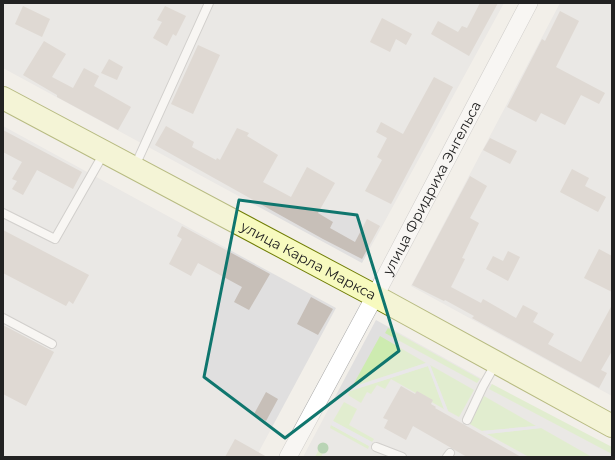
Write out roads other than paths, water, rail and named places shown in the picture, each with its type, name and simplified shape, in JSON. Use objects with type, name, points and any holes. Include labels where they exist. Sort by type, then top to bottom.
[{"type":"main road","name":"улица Карла Маркса","points":[[3,98],[375,296],[612,426]]},
{"type":"street","name":"улица Фридриха Энгельса","points":[[288,457],[375,296],[529,3]]},
{"type":"lane","points":[[134,168],[209,3]]},
{"type":"lane","points":[[3,213],[55,239],[104,152]]},
{"type":"lane","points":[[3,318],[52,344]]},
{"type":"lane","points":[[467,420],[483,386],[497,362]]},
{"type":"lane","points":[[376,447],[402,457]]}]
